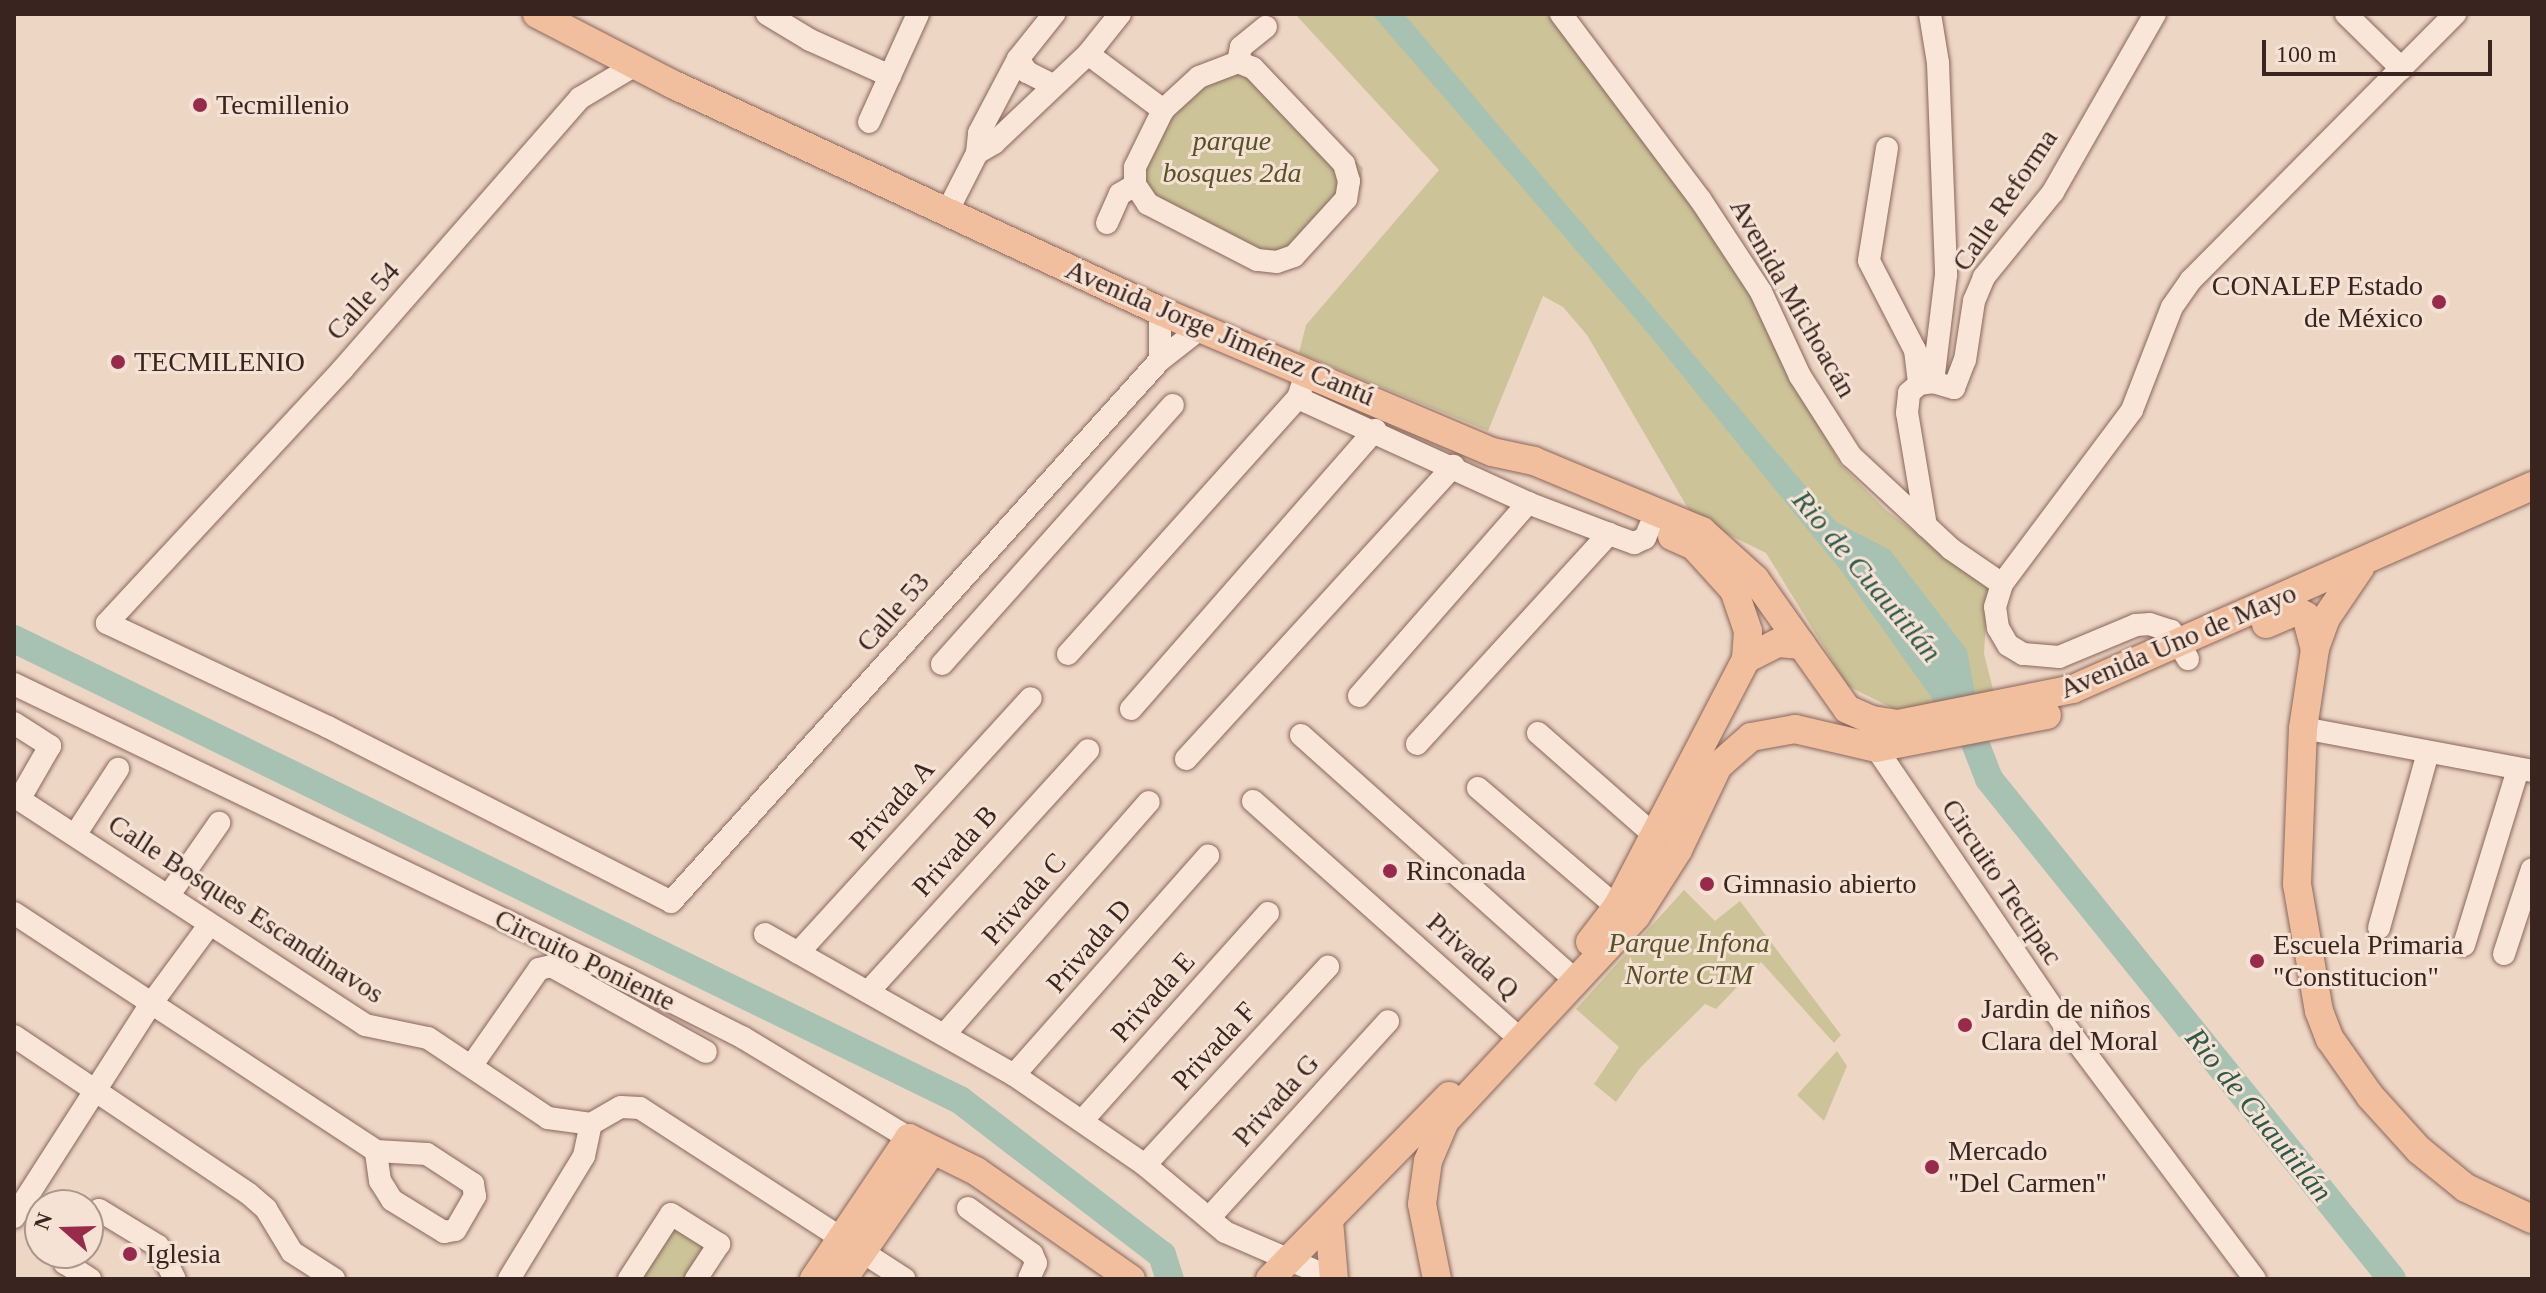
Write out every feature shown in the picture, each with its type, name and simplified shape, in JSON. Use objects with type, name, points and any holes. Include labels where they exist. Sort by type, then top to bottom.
[{"type":"main road","name":"Avenida Jorge Jiménez Cantú","points":[[537,14],[947,212],[1201,328],[1303,386],[1495,453],[1534,461],[1702,531],[1755,579],[1839,699]]},
{"type":"main road","points":[[1270,1279],[1329,1221],[1565,971],[1617,907],[1725,708],[1746,659],[1748,631],[1734,590],[1694,546],[1521,473],[1495,453]]},
{"type":"main road","name":"Avenida Uno de Mayo","points":[[2185,652],[2365,562],[2532,486]]},
{"type":"main road","points":[[2365,562],[2337,594],[2315,649],[2303,728],[2297,884],[2311,981],[2330,1039],[2370,1096],[2419,1150],[2466,1188],[2532,1219]]},
{"type":"main road","points":[[1795,729],[1876,748],[1940,726],[2079,706],[2185,652],[2297,611],[2306,616],[2315,649]]},
{"type":"main road","points":[[1746,659],[1778,643],[1802,645]]},
{"type":"main road","points":[[1437,1279],[1422,1204],[1428,1161],[1445,1121],[1636,916],[1678,850],[1706,782],[1751,737],[1795,729],[1839,699],[1898,724],[1940,726]]},
{"type":"main road","points":[[1725,708],[1738,731],[1751,737]]},
{"type":"main road","points":[[814,1279],[852,1246],[921,1145]]},
{"type":"main road","name":"Circuito Poniente","points":[[921,1145],[976,1171],[1131,1279]]},
{"type":"main road","points":[[1329,1221],[1334,1279]]},
{"type":"main road","points":[[843,1279],[852,1246]]},
{"type":"street","points":[[767,14],[810,40],[890,76]]},
{"type":"street","points":[[869,122],[918,14]]},
{"type":"street","name":"Avenida Michoacán","points":[[1561,14],[1700,199],[1761,292],[1800,376],[1851,456],[1926,526],[2002,584]]},
{"type":"street","points":[[1930,14],[1938,63],[1946,275],[1935,385]]},
{"type":"street","name":"Calle Reforma","points":[[1935,385],[1965,360],[1974,301],[1984,277],[2053,192],[2155,14]]},
{"type":"street","points":[[2346,14],[2402,69]]},
{"type":"street","points":[[2185,652],[2171,631],[2136,625],[2059,657],[2023,654],[2008,645],[1998,628],[1995,607],[2002,584],[2132,410],[2172,307],[2191,280],[2455,14]]},
{"type":"street","points":[[947,212],[977,153],[979,133],[1044,17]]},
{"type":"street","points":[[977,153],[994,143],[1088,54],[1114,17]]},
{"type":"street","points":[[1238,62],[1241,47],[1266,27]]},
{"type":"street","points":[[1088,54],[1163,110]]},
{"type":"street","points":[[1018,59],[1027,72],[1053,85]]},
{"type":"street","points":[[1238,62],[1253,68],[1344,164],[1349,181],[1346,199],[1294,256],[1277,262],[1257,260],[1148,204],[1135,185],[1135,167],[1163,110],[1199,77],[1238,62]]},
{"type":"street","name":"Calle 54","points":[[637,64],[580,98],[343,369],[107,623],[328,727],[671,902]]},
{"type":"street","points":[[1887,148],[1869,261],[1935,385]]},
{"type":"street","points":[[1107,223],[1120,194],[1135,185]]},
{"type":"street","points":[[1160,311],[1160,360]]},
{"type":"street","name":"Calle 53","points":[[671,902],[1037,501],[1160,360],[1201,328]]},
{"type":"street","points":[[1926,526],[1907,413],[1909,393],[1935,385]]},
{"type":"street","points":[[1068,654],[1303,386],[1375,430],[1528,503],[1634,543],[1645,538],[1650,526]]},
{"type":"street","points":[[942,664],[1173,405]]},
{"type":"street","points":[[1131,709],[1375,430]]},
{"type":"street","points":[[1186,759],[1454,466]]},
{"type":"street","points":[[1037,501],[1065,524]]},
{"type":"street","points":[[1359,696],[1528,503]]},
{"type":"street","points":[[1417,744],[1609,534]]},
{"type":"street","name":"Circuito Poniente","points":[[14,684],[742,1037],[921,1145]]},
{"type":"street","name":"Privada A","points":[[798,953],[1031,698]]},
{"type":"street","points":[[14,723],[50,746],[17,797]]},
{"type":"street","points":[[2303,728],[2525,770],[2464,945]]},
{"type":"street","points":[[1538,733],[1654,835]]},
{"type":"street","points":[[1301,735],[1565,971]]},
{"type":"street","name":"Circuito Tectipac","points":[[1876,748],[2068,1030],[2255,1279]]},
{"type":"street","name":"Privada B","points":[[868,992],[1088,750]]},
{"type":"street","points":[[2379,928],[2428,752]]},
{"type":"street","points":[[75,835],[118,769]]},
{"type":"street","points":[[1478,788],[1617,907]]},
{"type":"street","name":"Calle Bosques Escandinavos","points":[[17,797],[365,1025],[428,1038],[548,1118],[591,1124]]},
{"type":"street","name":"Privada Q","points":[[1253,801],[1509,1029]]},
{"type":"street","name":"Privada C","points":[[944,1035],[1149,802]]},
{"type":"street","points":[[169,895],[219,823]]},
{"type":"street","name":"Privada D","points":[[1014,1075],[1208,856]]},
{"type":"street","points":[[2504,954],[2532,869]]},
{"type":"street","points":[[14,913],[376,1151],[427,1154],[473,1184],[475,1196],[455,1230],[444,1232],[392,1200],[380,1181],[376,1151]]},
{"type":"street","name":"Privada E","points":[[1082,1121],[1268,913]]},
{"type":"street","points":[[14,1217],[151,1004],[210,924]]},
{"type":"street","points":[[765,934],[1014,1075],[1145,1165],[1209,1218],[1245,1243],[1292,1259],[1334,1279]]},
{"type":"street","points":[[472,1065],[539,969],[551,966],[706,1052]]},
{"type":"street","name":"Privada F","points":[[1145,1165],[1328,967]]},
{"type":"street","name":"Privada G","points":[[1209,1218],[1388,1021]]},
{"type":"street","points":[[14,1036],[96,1087],[249,1194],[266,1209],[292,1252],[334,1279]]},
{"type":"street","points":[[509,1279],[584,1156],[591,1124],[621,1107],[640,1108],[904,1279]]},
{"type":"street","points":[[968,1208],[1032,1254],[1036,1263],[1029,1279]]},
{"type":"street","points":[[104,1213],[158,1246],[175,1279]]},
{"type":"street","points":[[629,1279],[671,1214],[719,1244],[696,1279]]},
{"type":"green space","points":[[1295,14],[1547,14],[1684,193],[1751,296],[1840,464],[1886,510],[1988,588],[1984,654],[1995,697],[1898,711],[1848,686],[1766,553],[1693,517],[1587,335],[1563,307],[1543,296],[1488,431],[1299,353],[1306,325],[1439,170]]},
{"type":"green space","name":"parque bosques 2da","points":[[1246,63],[1363,168],[1360,190],[1276,271],[1144,189],[1148,139],[1169,107]]},
{"type":"green space","name":"Parque Infona Norte CTM","points":[[1684,890],[1715,921],[1740,901],[1841,1035],[1834,1043],[1761,962],[1716,1009],[1705,1004],[1640,1068],[1616,1102],[1594,1084],[1619,1047],[1576,1009]]},
{"type":"green space","points":[[1837,1051],[1847,1066],[1824,1121],[1797,1095]]},
{"type":"green space","points":[[678,1219],[716,1244],[693,1279],[640,1279]]},
{"type":"water","points":[[1372,14],[1404,14],[1836,522],[1890,550],[1967,650],[1976,699],[1936,704],[1843,573],[1647,332]]},
{"type":"waterway","points":[[14,639],[960,1100],[1162,1255],[1170,1279]]},
{"type":"waterway","name":"Rio de Cuautitlán","points":[[1961,707],[1989,779],[2392,1279]]},
{"type":"place","name":"Tecmillenio","points":[[200,105]]},
{"type":"place","name":"CONALEP Estado de México","points":[[2439,302]]},
{"type":"place","name":"TECMILENIO","points":[[118,362]]},
{"type":"place","name":"Rinconada","points":[[1390,871]]},
{"type":"place","name":"Gimnasio abierto","points":[[1707,884]]},
{"type":"place","name":"Escuela Primaria \"Constitucion\"","points":[[2257,961]]},
{"type":"place","name":"Jardin de niños Clara del Moral","points":[[1965,1025]]},
{"type":"place","name":"Mercado \"Del Carmen\"","points":[[1932,1167]]},
{"type":"place","name":"Iglesia","points":[[130,1254]]}]
